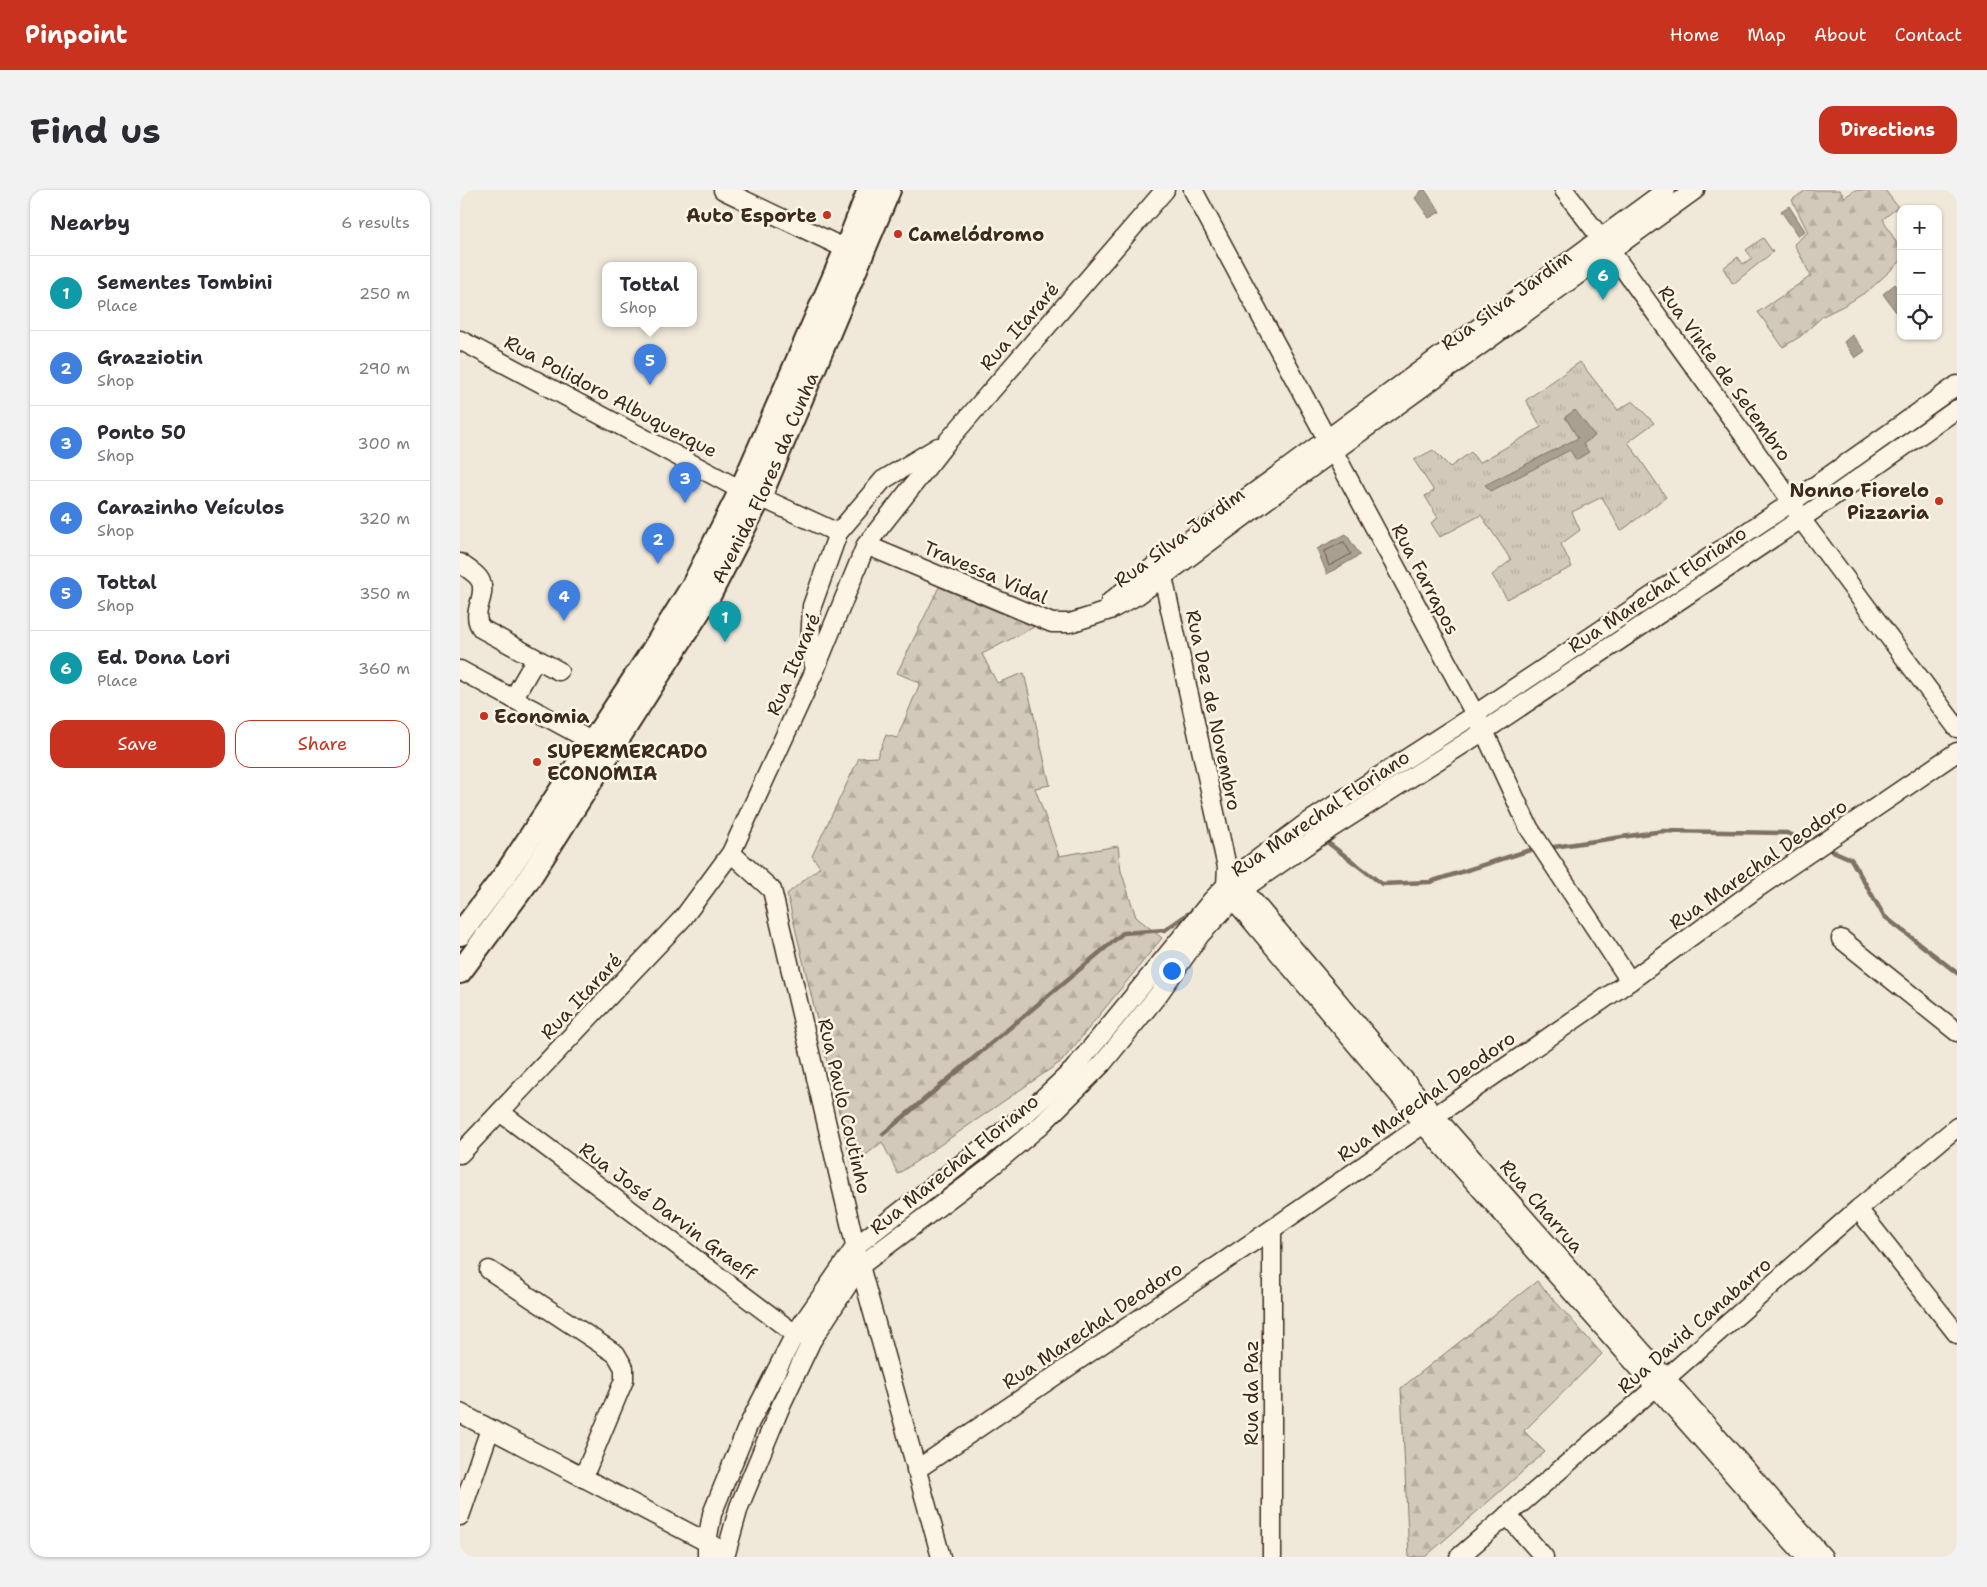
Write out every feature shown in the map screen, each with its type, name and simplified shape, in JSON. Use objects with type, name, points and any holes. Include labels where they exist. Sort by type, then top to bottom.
[{"type":"main road","name":"Avenida Flores da Cunha","points":[[751,493],[869,190]]},
{"type":"main road","name":"Avenida Flores da Cunha","points":[[460,972],[517,877],[602,747],[692,587],[751,493],[889,190]]},
{"type":"main road","name":"Avenida Flores da Cunha","points":[[460,934],[517,877]]},
{"type":"street","points":[[723,190],[846,250]]},
{"type":"street","name":"Rua Itararé","points":[[460,1154],[683,918],[731,853],[815,670],[866,544],[947,442],[1165,190]]},
{"type":"street","name":"Rua Farrapos","points":[[1194,190],[1484,731],[1529,828],[1630,981]]},
{"type":"street","name":"Rua Vinte de Setembro","points":[[1564,190],[1792,502],[1801,519],[1957,728]]},
{"type":"street","name":"Rua Silva Jardim","points":[[1605,244],[1666,190]]},
{"type":"street","name":"Rua Silva Jardim","points":[[1092,616],[1160,570],[1605,244],[1695,190]]},
{"type":"street","name":"Rua Polidoro Albuquerque","points":[[460,340],[751,493]]},
{"type":"street","name":"Rua Marechal Floriano","points":[[707,1550],[712,1514],[747,1428],[795,1334],[856,1246],[1028,1112],[1073,1070],[1233,883],[1305,824],[1635,608],[1792,502],[1957,385]]},
{"type":"street","points":[[1927,406],[1939,421]]},
{"type":"street","name":"Rua Marechal Floriano","points":[[725,1554],[738,1507],[782,1403],[812,1340],[860,1266],[991,1167],[1041,1125],[1102,1064],[1158,995],[1200,935],[1233,883],[1330,829],[1484,731],[1801,519],[1957,408]]},
{"type":"street","points":[[815,670],[810,644],[812,606],[838,533],[883,480],[947,442]]},
{"type":"street","points":[[751,493],[838,533]]},
{"type":"street","name":"Travessa Vidal","points":[[866,544],[1052,622],[1070,623],[1092,616]]},
{"type":"street","points":[[460,563],[481,582],[482,588],[477,617],[478,624],[482,629],[559,671]]},
{"type":"street","name":"Rua Dez de Novembro","points":[[1160,570],[1233,883]]},
{"type":"street","points":[[1635,608],[1646,622]]},
{"type":"street","points":[[1561,657],[1571,672]]},
{"type":"street","points":[[513,699],[536,659]]},
{"type":"street","points":[[460,670],[602,747]]},
{"type":"street","name":"Rua Marechal Deodoro","points":[[916,1470],[1272,1229],[1630,981],[1759,887],[1957,752]]},
{"type":"street","name":"Rua Paulo Coutinho","points":[[731,853],[772,890],[860,1266],[941,1557]]},
{"type":"street","name":"Rua Charrua","points":[[1233,883],[1429,1120],[1598,1313],[1805,1549],[1824,1557]]},
{"type":"street","points":[[1841,939],[1957,1032]]},
{"type":"street","name":"Rua José Darvin Graeff","points":[[500,1112],[795,1334],[812,1340]]},
{"type":"street","points":[[1028,1112],[1041,1125]]},
{"type":"street","name":"Rua David Canabarro","points":[[1459,1557],[1858,1209],[1957,1126]]},
{"type":"street","points":[[1858,1209],[1957,1334]]},
{"type":"street","name":"Rua da Paz","points":[[1272,1229],[1272,1557]]},
{"type":"street","points":[[489,1270],[616,1354],[624,1368],[624,1380],[583,1478]]},
{"type":"street","points":[[460,1413],[583,1478],[707,1550],[725,1554]]},
{"type":"street","points":[[460,1516],[490,1429]]},
{"type":"street","points":[[1507,1515],[1544,1557]]},
{"type":"green space","points":[[1806,190],[1839,190],[1845,197],[1855,190],[1885,190],[1897,206],[1897,208],[1883,219],[1897,244],[1897,265],[1869,290],[1823,316],[1801,336],[1783,347],[1758,312],[1811,276],[1794,244],[1808,232],[1792,200]]},
{"type":"green space","points":[[1763,238],[1773,252],[1733,284],[1723,268],[1738,257],[1743,264],[1752,258],[1746,250]]},
{"type":"green space","points":[[1580,362],[1618,410],[1633,401],[1654,423],[1628,442],[1666,497],[1621,531],[1602,497],[1572,512],[1580,530],[1561,544],[1572,567],[1507,599],[1492,575],[1511,560],[1481,515],[1440,537],[1431,523],[1438,518],[1425,496],[1434,491],[1414,460],[1433,450],[1450,467],[1471,452],[1479,463],[1541,427],[1526,400]]},
{"type":"green space","points":[[939,587],[1034,627],[982,654],[997,683],[1024,673],[1050,785],[1035,788],[1059,856],[1118,846],[1121,871],[1136,917],[1162,938],[1062,1061],[898,1174],[882,1142],[852,1166],[787,894],[820,867],[812,856],[859,758],[877,757],[886,735],[897,738],[920,683],[897,673]]},
{"type":"green space","points":[[1537,1281],[1602,1354],[1524,1431],[1545,1452],[1425,1557],[1409,1557],[1401,1388]]},
{"type":"water","points":[[1422,190],[1425,190],[1440,212],[1429,218],[1415,198]]},
{"type":"water","points":[[1789,206],[1805,231],[1798,236],[1781,211]]},
{"type":"water","points":[[1895,284],[1897,287],[1896,312],[1883,294]]},
{"type":"water","points":[[1852,335],[1865,351],[1855,358],[1844,342]]},
{"type":"water","points":[[1575,410],[1595,436],[1583,444],[1589,452],[1576,460],[1570,450],[1491,491],[1485,485],[1578,438],[1565,417]]},
{"type":"water","points":[[1346,534],[1360,555],[1327,574],[1317,549]]},
{"type":"waterway","points":[[1547,848],[1663,831],[1787,833],[1814,844]]},
{"type":"waterway","points":[[1323,839],[1382,884],[1430,882],[1537,849]]},
{"type":"waterway","points":[[1826,848],[1851,859],[1884,916],[1957,973]]},
{"type":"waterway","points":[[883,1134],[1123,933],[1165,930],[1195,909]]},
{"type":"place","name":"Auto Esporte","points":[[827,215]]},
{"type":"place","name":"Camelódromo","points":[[898,234]]},
{"type":"place","name":"Ed. Dona Lori","points":[[1603,300]]},
{"type":"place","name":"Tottal","points":[[650,385]]},
{"type":"place","name":"Nonno Fiorelo Pizzaria","points":[[1939,501]]},
{"type":"place","name":"Ponto 50","points":[[685,503]]},
{"type":"place","name":"Grazziotin","points":[[658,564]]},
{"type":"place","name":"Carazinho Veículos","points":[[564,621]]},
{"type":"place","name":"Sementes Tombini","points":[[725,642]]},
{"type":"place","name":"Economia","points":[[484,716]]},
{"type":"place","name":"SUPERMERCADO ECONOMIA","points":[[537,762]]}]
